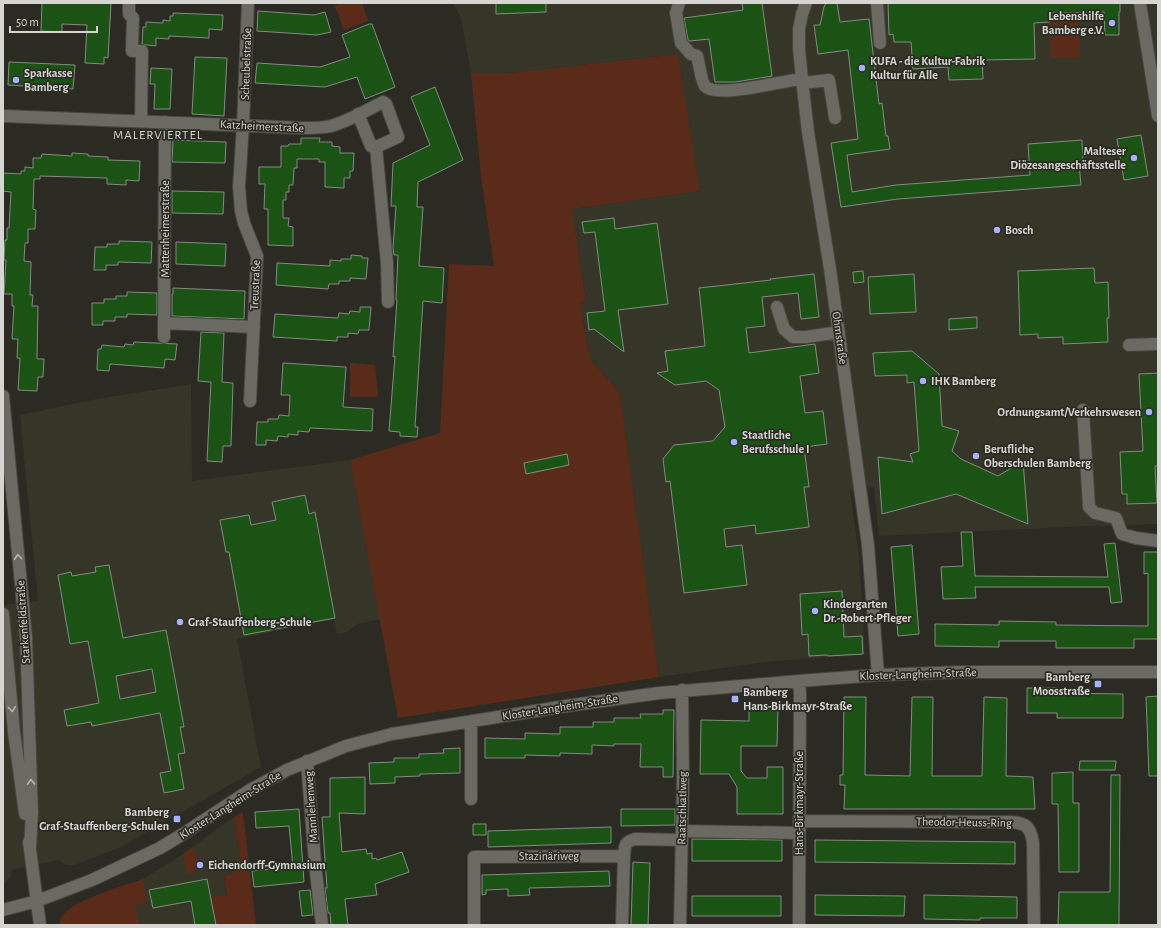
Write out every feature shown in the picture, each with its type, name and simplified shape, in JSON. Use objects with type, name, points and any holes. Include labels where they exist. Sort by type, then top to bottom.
[{"type":"street","points":[[129,3],[129,14],[133,18],[132,51],[142,51],[141,121]]},
{"type":"street","name":"Scheubelstraße","points":[[243,125],[248,3]]},
{"type":"street","points":[[679,3],[676,13],[681,43],[690,54],[697,56],[704,85],[717,91],[803,81],[829,80],[835,118]]},
{"type":"street","name":"Ohmstraße","points":[[806,3],[799,29],[799,49],[808,132],[839,332],[868,545],[878,675]]},
{"type":"street","points":[[877,3],[880,43]]},
{"type":"street","points":[[1140,3],[1158,116]]},
{"type":"street","name":"Katzheimerstraße","points":[[3,116],[320,128],[332,126],[383,102],[386,104],[398,137],[376,147]]},
{"type":"street","points":[[358,114],[372,146],[376,147],[387,263],[388,302]]},
{"type":"street","name":"Mattenheimerstraße","points":[[164,337],[165,122]]},
{"type":"street","name":"Treustraße","points":[[243,125],[239,187],[240,211],[257,256],[250,401]]},
{"type":"street","points":[[777,307],[784,330],[793,337],[806,337],[839,332]]},
{"type":"street","points":[[164,323],[254,327]]},
{"type":"street","points":[[1129,345],[1158,344]]},
{"type":"street","name":"Starkenfeldstraße","points":[[3,396],[8,498],[26,637],[32,812],[30,849]]},
{"type":"street","points":[[1083,410],[1089,507],[1095,512],[1116,518],[1122,534],[1136,538],[1158,541]]},
{"type":"street","name":"Starkenfeldstraße","points":[[3,614],[14,732],[40,925]]},
{"type":"street","name":"Kloster-Langheim-Straße","points":[[3,910],[92,880],[160,848],[268,779],[307,761],[346,746],[392,734],[566,706],[682,690],[878,675],[962,672],[1158,672]]},
{"type":"street","name":"Hans-Birkmayr-Straße","points":[[799,681],[799,925]]},
{"type":"street","name":"Raatschkatlweg","points":[[680,925],[682,690]]},
{"type":"street","points":[[471,721],[471,799]]},
{"type":"street","name":"Mannlehenweg","points":[[307,761],[322,925]]},
{"type":"street","name":"Theodor-Heuss-Ring","points":[[799,827],[1010,822],[1024,824],[1029,829],[1033,842],[1034,925]]},
{"type":"street","points":[[622,925],[624,856],[625,846],[628,841],[635,839],[680,837],[799,827]]},
{"type":"street","name":"Stazinäriweg","points":[[474,925],[474,857],[624,856]]},
{"type":"shaded area","points":[[342,3],[362,3],[368,21],[344,30],[335,6]]},
{"type":"shaded area","points":[[453,3],[1158,3],[1158,524],[879,536],[874,487],[850,490],[859,556],[865,655],[772,661],[659,677],[620,393],[590,359],[580,302],[586,300],[572,209],[700,191],[677,54],[510,73],[471,73],[461,18]]},
{"type":"shaded area","points":[[1079,12],[1080,58],[1051,58],[1050,13]]},
{"type":"shaded area","points":[[678,54],[700,191],[572,209],[586,301],[580,302],[590,359],[620,393],[659,677],[398,718],[350,460],[440,433],[449,264],[494,266],[481,176],[471,73],[510,73]]},
{"type":"shaded area","points":[[350,363],[375,365],[378,394],[376,397],[350,397]]},
{"type":"shaded area","name":"Graf-Stauffenberg-Schule","points":[[191,384],[192,481],[350,460],[380,619],[357,624],[347,632],[337,634],[334,619],[237,639],[261,767],[121,847],[75,865],[66,865],[58,860],[12,870],[11,876],[3,886],[3,605],[38,601],[20,415],[97,399]]},
{"type":"shaded area","points":[[243,812],[256,925],[216,925],[210,897],[227,895],[224,876],[231,874],[240,857],[234,817]]},
{"type":"shaded area","name":"Eichendorff-Gymnasium","points":[[234,817],[240,857],[231,874],[224,876],[230,925],[59,925],[65,913],[73,906],[98,895],[143,879],[183,854]]},
{"type":"shaded area","points":[[193,847],[198,863],[196,870],[187,875],[183,854]]},
{"type":"shaded area","points":[[143,879],[147,902],[135,905],[139,925],[59,925],[64,914],[70,908],[79,903]]},
{"type":"building","points":[[42,3],[111,3],[108,58],[104,57],[104,64],[85,63],[87,25],[62,24],[62,32],[41,31]]},
{"type":"building","points":[[496,3],[546,3],[546,12],[496,14]]},
{"type":"building","points":[[742,3],[762,3],[772,76],[735,82],[715,82],[709,39],[688,40],[684,18],[743,10]]},
{"type":"building","points":[[826,3],[837,3],[840,22],[869,19],[879,104],[882,103],[886,136],[888,136],[890,149],[847,155],[852,192],[896,185],[1030,175],[1028,144],[1082,140],[1083,163],[1079,164],[1081,185],[898,199],[841,207],[831,143],[858,139],[848,50],[818,54],[814,25],[820,25]]},
{"type":"building","points":[[888,3],[1120,3],[1119,35],[1105,35],[1104,12],[1050,13],[1050,22],[1034,23],[1035,59],[982,60],[983,79],[949,80],[948,67],[913,69],[911,42],[894,42],[893,34],[889,35]]},
{"type":"building","points":[[258,11],[314,15],[325,12],[331,32],[317,35],[257,31]]},
{"type":"building","points":[[173,13],[223,15],[222,30],[209,29],[209,38],[169,36],[169,39],[156,38],[156,46],[142,44],[143,27],[146,27],[146,22],[163,23],[163,20],[170,21],[170,16],[173,16]]},
{"type":"building","points":[[372,24],[395,87],[365,99],[357,77],[325,87],[255,83],[257,63],[320,67],[350,57],[342,35]]},
{"type":"building","points":[[195,57],[227,58],[224,116],[192,114]]},
{"type":"building","points":[[9,62],[75,65],[73,89],[8,85]]},
{"type":"building","points":[[151,68],[172,69],[170,109],[154,109],[155,84],[150,84]]},
{"type":"building","points":[[435,87],[463,160],[418,182],[417,207],[423,207],[419,266],[444,268],[442,303],[423,301],[415,427],[418,427],[417,437],[400,436],[400,432],[389,431],[395,356],[393,357],[397,300],[398,255],[394,255],[393,248],[396,206],[391,206],[393,163],[430,145],[411,97]]},
{"type":"building","points":[[1141,135],[1148,176],[1124,180],[1117,139]]},
{"type":"building","points":[[301,138],[320,138],[319,142],[332,142],[332,146],[340,147],[340,153],[354,153],[353,171],[350,171],[350,178],[344,178],[344,188],[325,187],[325,162],[319,162],[319,159],[297,159],[297,168],[294,168],[293,185],[289,185],[289,192],[286,192],[286,200],[283,200],[283,218],[289,218],[288,226],[293,227],[293,246],[268,245],[268,209],[264,209],[265,184],[259,184],[259,167],[281,167],[281,146],[301,144]]},
{"type":"building","points":[[173,140],[226,142],[225,163],[172,162]]},
{"type":"building","points":[[72,153],[88,154],[88,156],[108,157],[108,160],[140,161],[139,181],[126,180],[126,185],[107,184],[107,178],[40,176],[40,179],[34,179],[33,209],[36,210],[35,229],[28,229],[28,243],[25,243],[24,261],[31,262],[30,295],[33,295],[32,306],[38,306],[37,359],[44,359],[43,377],[38,377],[37,391],[18,390],[20,358],[17,358],[18,339],[12,339],[14,306],[12,306],[12,294],[4,294],[6,260],[4,260],[5,240],[7,240],[7,228],[9,228],[11,192],[3,191],[3,173],[21,174],[21,171],[25,171],[25,167],[33,168],[33,158],[41,158],[42,154],[72,156]]},
{"type":"building","points":[[172,191],[224,192],[223,214],[172,213]]},
{"type":"building","points":[[614,218],[615,229],[657,223],[668,304],[618,310],[624,352],[594,329],[589,330],[587,313],[605,311],[595,232],[584,233],[582,222]]},
{"type":"building","points":[[119,241],[152,242],[151,263],[118,262],[118,265],[106,265],[106,270],[94,270],[95,247],[107,247],[107,244],[119,244]]},
{"type":"building","points":[[176,242],[226,244],[225,266],[176,264]]},
{"type":"building","points":[[351,255],[368,258],[366,279],[350,278],[350,281],[339,281],[339,284],[329,284],[328,289],[276,285],[277,263],[330,266],[330,260],[341,261],[341,259],[351,259]]},
{"type":"building","points":[[1094,268],[1095,283],[1108,282],[1108,342],[1063,344],[1063,337],[1038,338],[1038,334],[1020,335],[1018,271]]},
{"type":"building","points":[[863,271],[864,282],[854,283],[853,272]]},
{"type":"building","points":[[814,274],[819,317],[801,319],[798,293],[762,297],[765,326],[746,328],[749,353],[815,344],[819,373],[800,376],[805,413],[823,411],[827,444],[804,447],[809,487],[804,487],[809,527],[756,534],[755,525],[724,529],[726,547],[742,545],[747,585],[684,593],[670,481],[666,482],[663,459],[674,445],[713,441],[725,427],[719,390],[706,381],[675,385],[657,373],[668,371],[665,351],[705,346],[699,288]]},
{"type":"building","points":[[914,274],[916,312],[870,314],[868,277]]},
{"type":"building","points":[[173,288],[245,291],[244,319],[172,316]]},
{"type":"building","points":[[127,292],[157,293],[157,315],[127,314],[127,317],[115,317],[115,321],[103,321],[103,325],[92,325],[92,303],[104,303],[104,299],[116,299],[116,296],[127,296]]},
{"type":"building","points":[[360,307],[371,307],[369,330],[359,330],[358,334],[348,333],[348,337],[337,337],[337,341],[273,337],[275,314],[338,318],[339,313],[349,314],[350,311],[360,312]]},
{"type":"building","points":[[977,317],[977,328],[949,330],[949,319]]},
{"type":"building","points":[[201,332],[224,333],[222,382],[233,383],[231,446],[223,446],[222,462],[207,461],[211,382],[198,381]]},
{"type":"building","points":[[134,342],[177,344],[175,360],[165,359],[164,368],[110,364],[109,371],[97,370],[98,349],[101,349],[102,345],[124,347],[125,344],[133,345]]},
{"type":"building","points":[[912,351],[939,374],[942,426],[959,431],[952,451],[961,459],[998,476],[1023,461],[1028,524],[956,494],[882,514],[878,457],[913,462],[910,454],[919,451],[914,382],[907,383],[907,375],[875,376],[873,353]]},
{"type":"building","points":[[283,363],[346,367],[343,407],[373,409],[372,431],[310,428],[309,432],[298,431],[298,435],[288,434],[288,437],[278,436],[277,441],[266,440],[266,445],[256,445],[257,422],[268,422],[268,419],[278,419],[279,415],[289,416],[290,395],[281,395]]},
{"type":"building","name":"Ordnungsamt/Verkehrswesen","points":[[1158,373],[1158,466],[1155,466],[1157,503],[1127,504],[1127,494],[1122,494],[1120,452],[1143,451],[1139,374]]},
{"type":"building","points":[[567,454],[569,465],[526,474],[524,463]]},
{"type":"building","points":[[305,495],[309,514],[315,512],[335,618],[244,635],[229,552],[226,552],[220,520],[249,515],[251,525],[276,520],[272,502]]},
{"type":"building","points":[[961,532],[972,532],[975,576],[1108,577],[1104,544],[1115,543],[1122,602],[1111,603],[1109,587],[975,587],[976,598],[943,599],[941,567],[963,566]]},
{"type":"building","points":[[912,545],[919,634],[898,636],[891,547]]},
{"type":"building","points":[[1144,552],[1158,552],[1158,639],[1134,639],[1134,648],[1056,648],[1056,641],[999,641],[999,647],[935,646],[935,624],[999,625],[999,621],[1056,622],[1056,625],[1148,626],[1148,573],[1144,574]]},
{"type":"building","points":[[109,565],[123,638],[166,630],[184,727],[180,727],[185,753],[178,754],[184,789],[164,793],[160,773],[171,771],[160,713],[92,726],[91,722],[67,726],[64,710],[99,703],[88,641],[70,644],[58,575],[71,572],[72,576],[96,572],[95,567]],"holes":[[[152,669],[156,692],[120,699],[116,676]]]},
{"type":"building","points":[[842,591],[844,637],[862,636],[863,654],[809,656],[808,634],[802,635],[800,594]]},
{"type":"building","points":[[1027,688],[1057,688],[1057,693],[1123,694],[1123,718],[1057,718],[1057,713],[1027,713]]},
{"type":"building","points":[[1158,696],[1158,776],[1149,776],[1146,697]]},
{"type":"building","points":[[844,697],[866,697],[865,775],[910,776],[912,697],[933,697],[932,776],[982,776],[984,697],[1007,698],[1006,776],[1033,777],[1035,809],[844,809],[845,785],[840,785],[840,775],[843,775]]},
{"type":"building","points":[[749,708],[778,708],[777,746],[741,746],[741,771],[747,778],[767,778],[767,767],[783,767],[783,814],[737,814],[737,787],[729,774],[700,774],[701,720],[749,721]]},
{"type":"building","points":[[663,710],[674,710],[673,777],[663,777],[663,767],[640,767],[641,744],[614,744],[614,746],[592,745],[592,754],[560,753],[560,756],[525,755],[525,758],[485,758],[485,738],[525,739],[525,733],[560,734],[560,727],[593,727],[593,722],[614,722],[614,718],[641,718],[640,714],[663,714]]},
{"type":"building","points":[[460,748],[460,773],[420,774],[420,776],[395,777],[395,783],[370,784],[369,763],[394,762],[394,758],[419,758],[419,754],[444,753],[443,749]]},
{"type":"building","points":[[1080,761],[1116,761],[1115,770],[1079,770]]},
{"type":"building","points":[[1073,772],[1073,803],[1079,803],[1079,872],[1059,872],[1058,804],[1052,804],[1052,773]]},
{"type":"building","points":[[1111,775],[1120,775],[1119,925],[1058,925],[1059,892],[1110,892]]},
{"type":"building","points":[[365,777],[365,814],[339,813],[342,852],[366,849],[367,854],[372,853],[372,859],[376,858],[377,860],[402,852],[409,872],[375,884],[377,895],[345,899],[348,925],[331,925],[325,888],[327,888],[322,817],[330,817],[330,778]]},
{"type":"building","points":[[299,809],[304,882],[254,887],[252,871],[293,867],[289,826],[256,828],[255,812]]},
{"type":"building","points":[[621,809],[675,809],[675,825],[621,826]]},
{"type":"building","points":[[473,824],[486,824],[486,835],[473,835]]},
{"type":"building","points":[[611,827],[611,843],[488,847],[488,831]]},
{"type":"building","points":[[692,839],[782,840],[782,861],[692,861]]},
{"type":"building","points":[[815,840],[1015,842],[1015,864],[815,862]]},
{"type":"building","points":[[633,862],[650,863],[648,925],[631,925]]},
{"type":"building","points":[[609,871],[610,886],[529,888],[530,895],[508,896],[508,889],[486,890],[486,894],[482,895],[482,875]]},
{"type":"building","points":[[207,879],[216,925],[195,925],[191,901],[153,908],[149,890]]},
{"type":"building","points":[[310,890],[313,915],[302,916],[299,891]]},
{"type":"building","points":[[815,895],[905,896],[904,916],[815,915]]},
{"type":"building","points":[[924,895],[1017,897],[1017,918],[980,918],[980,920],[924,919]]},
{"type":"building","points":[[692,896],[781,896],[781,916],[692,916]]},
{"type":"place","name":"Lebenshilfe Bamberg e.V.","points":[[1112,23]]},
{"type":"place","name":"KUFA - die Kultur-Fabrik Kultur für Alle","points":[[862,68]]},
{"type":"place","name":"Sparkasse Bamberg","points":[[16,80]]},
{"type":"place","name":"Malteser Diözesangeschäftsstelle","points":[[1134,158]]},
{"type":"place","name":"Bosch","points":[[997,230]]},
{"type":"place","name":"IHK Bamberg","points":[[923,381]]},
{"type":"place","name":"Ordnungsamt/Verkehrswesen","points":[[1149,412]]},
{"type":"place","name":"Staatliche Berufsschule I","points":[[734,442]]},
{"type":"place","name":"Berufliche Oberschulen Bamberg","points":[[976,456]]},
{"type":"place","name":"Kindergarten Dr.-Robert-Pfleger","points":[[815,611]]},
{"type":"place","name":"Graf-Stauffenberg-Schule","points":[[180,622]]},
{"type":"place","name":"Bamberg Moosstraße","points":[[1098,684]]},
{"type":"place","name":"Bamberg Hans-Birkmayr-Straße","points":[[735,699]]},
{"type":"place","name":"Bamberg Graf-Stauffenberg-Schulen","points":[[177,819]]},
{"type":"place","name":"Eichendorff-Gymnasium","points":[[200,865]]},
{"type":"district","name":"MALERVIERTEL","points":[[158,135]]}]
